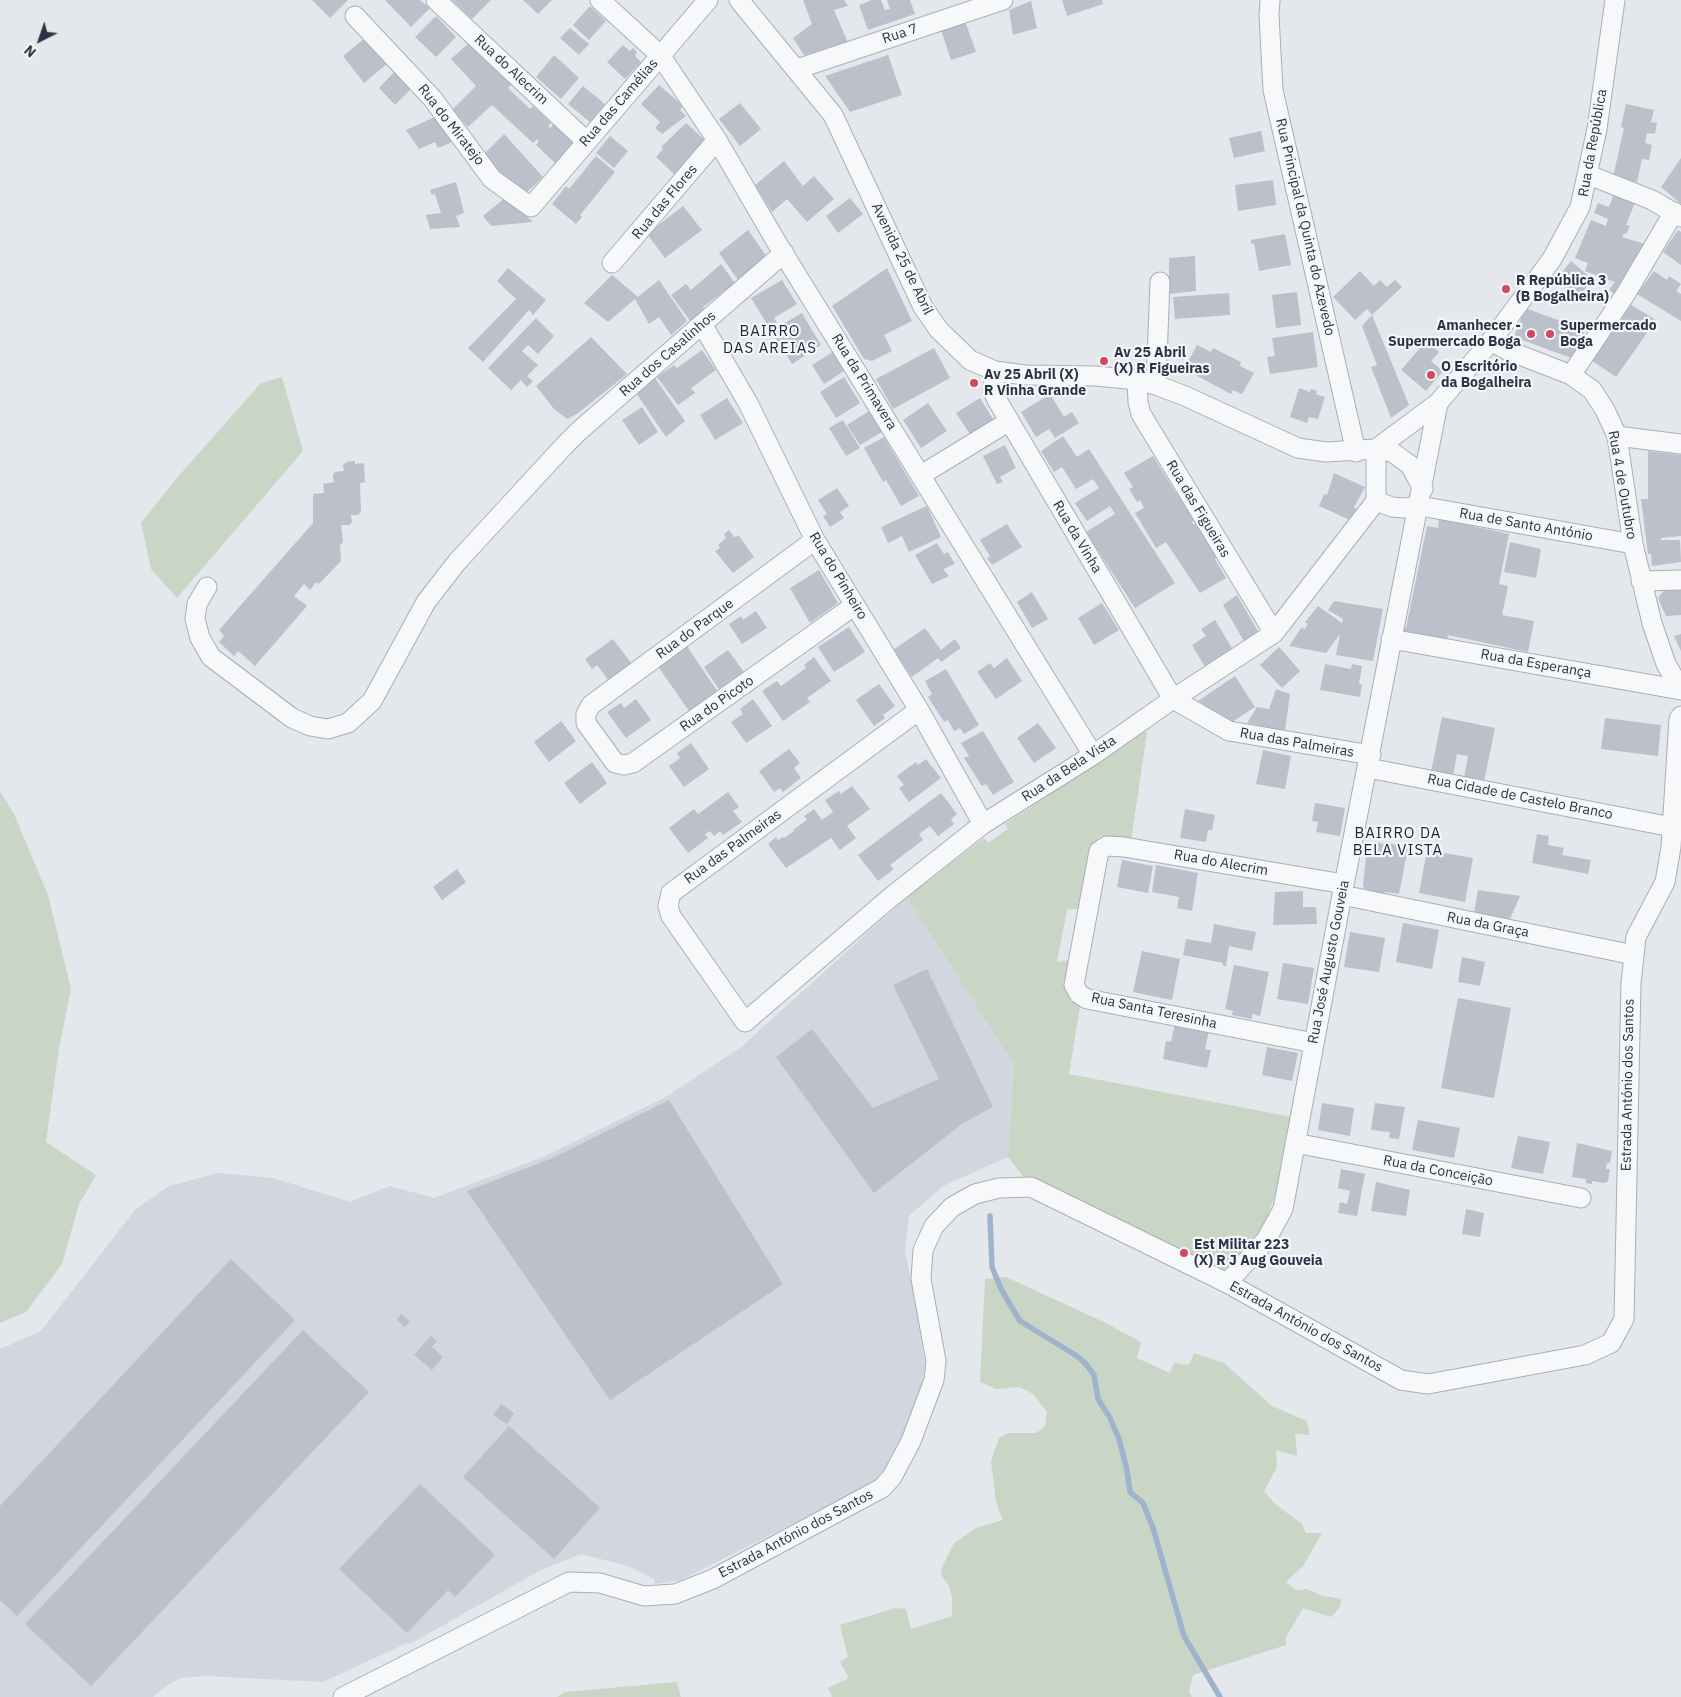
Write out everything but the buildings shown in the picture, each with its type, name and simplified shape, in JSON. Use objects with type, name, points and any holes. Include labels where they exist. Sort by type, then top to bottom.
[{"type":"street","name":"Rua do Alecrim","points":[[436,0],[586,141]]},
{"type":"street","name":"Rua da Primavera","points":[[600,0],[660,55],[717,140],[784,253],[1093,755]]},
{"type":"street","name":"Rua das Camélias","points":[[531,207],[708,0]]},
{"type":"street","name":"Avenida 25 de Abril","points":[[739,0],[833,115],[923,307],[939,330],[970,360],[995,371],[1025,375],[1096,376],[1137,380],[1185,396],[1298,448],[1326,452],[1356,452],[1376,449]]},
{"type":"street","name":"Rua 7","points":[[797,69],[1003,0]]},
{"type":"street","name":"Rua Principal da Quinta do Azevedo","points":[[1270,0],[1269,15],[1274,90],[1356,452]]},
{"type":"street","name":"Rua da República","points":[[1376,449],[1438,403],[1491,341],[1552,259],[1580,207],[1589,175],[1615,0]]},
{"type":"street","name":"Rua do Miratejo","points":[[355,16],[432,98],[492,179],[531,207]]},
{"type":"street","name":"Rua das Flores","points":[[612,263],[717,140]]},
{"type":"street","points":[[1572,374],[1677,214],[1652,200],[1589,175]]},
{"type":"street","name":"Rua dos Casalinhos","points":[[207,587],[197,604],[195,619],[200,638],[211,657],[292,718],[310,726],[328,729],[348,723],[372,701],[426,602],[457,562],[580,430],[784,253]]},
{"type":"street","points":[[1156,385],[1160,282]]},
{"type":"street","name":"Rua do Pinheiro","points":[[702,324],[748,403],[815,540],[919,710],[983,824]]},
{"type":"street","name":"Rua 4 de Outubro","points":[[1491,341],[1506,350],[1572,374],[1592,390],[1605,410],[1617,436],[1640,581],[1666,664],[1681,690]]},
{"type":"street","name":"Rua da Vinha","points":[[995,371],[993,391],[1008,422],[1173,699]]},
{"type":"street","name":"Rua das Figueiras","points":[[1137,380],[1138,402],[1141,414],[1274,633]]},
{"type":"street","name":"Rua José Augusto Gouveia","points":[[1227,1284],[1266,1240],[1283,1209],[1391,639],[1421,498],[1438,403]]},
{"type":"street","points":[[921,475],[1008,422]]},
{"type":"street","points":[[1617,436],[1681,444]]},
{"type":"street","points":[[1376,501],[1376,449],[1392,452],[1410,464],[1421,498]]},
{"type":"street","name":"Rua de Santo António","points":[[1376,501],[1404,508],[1421,498],[1633,544]]},
{"type":"street","name":"Rua da Bela Vista","points":[[745,1022],[891,897],[983,824],[1093,755],[1173,699],[1274,633],[1376,501]]},
{"type":"street","name":"Rua do Parque","points":[[586,724],[586,714],[591,705],[815,540]]},
{"type":"street","points":[[1640,581],[1681,580]]},
{"type":"street","name":"Rua do Picoto","points":[[586,724],[614,763],[624,765],[633,763],[855,605]]},
{"type":"street","name":"Rua da Esperança","points":[[1391,639],[1681,690]]},
{"type":"street","name":"Rua das Palmeiras","points":[[1173,699],[1229,731],[1369,762]]},
{"type":"street","name":"Rua das Palmeiras","points":[[745,1022],[671,916],[668,906],[671,893],[919,710]]},
{"type":"street","name":"Estrada António dos Santos","points":[[343,1697],[568,1582],[600,1583],[644,1596],[675,1594],[730,1570],[882,1488],[892,1477],[911,1441],[934,1380],[936,1362],[921,1279],[922,1250],[934,1226],[952,1207],[975,1194],[999,1188],[1031,1187],[1227,1284],[1401,1380],[1428,1384],[1585,1355],[1611,1343],[1624,1319],[1630,982],[1636,937],[1665,882],[1672,827],[1679,719],[1681,716]]},
{"type":"street","name":"Rua Cidade de Castelo Branco","points":[[1369,762],[1672,827]]},
{"type":"street","name":"Rua do Alecrim","points":[[1099,851],[1107,846],[1124,847],[1343,890]]},
{"type":"street","name":"Rua Santa Teresinha","points":[[1099,851],[1074,985],[1080,994],[1088,999],[1314,1043]]},
{"type":"street","name":"Rua da Graça","points":[[1343,890],[1634,955]]},
{"type":"street","name":"Rua da Conceição","points":[[1295,1144],[1581,1198]]},
{"type":"shaded area","points":[[907,897],[1014,1065],[1008,1157],[943,1186],[909,1216],[905,1252],[917,1311],[925,1365],[922,1388],[889,1466],[872,1484],[681,1580],[655,1584],[654,1579],[628,1566],[581,1554],[539,1571],[412,1643],[407,1643],[323,1682],[207,1676],[180,1678],[153,1697],[0,1697],[0,1349],[41,1331],[135,1210],[169,1186],[218,1173],[273,1178],[350,1202],[390,1186],[434,1198],[543,1157],[664,1098],[741,1047]]},
{"type":"green space","points":[[282,377],[303,451],[177,598],[151,569],[141,523],[176,479],[261,383]]},
{"type":"green space","points":[[1147,732],[1131,841],[1101,836],[1094,842],[1089,850],[1080,908],[1067,910],[1057,962],[1070,960],[1065,988],[1071,1001],[1080,1007],[1069,1074],[1292,1117],[1275,1196],[1264,1226],[1230,1270],[1221,1275],[1025,1179],[1008,1157],[1014,1065],[907,897],[984,838],[988,843],[1008,829],[1005,824],[1142,733]]},
{"type":"green space","points":[[0,791],[14,814],[48,895],[71,989],[59,1048],[46,1142],[96,1175],[79,1204],[62,1264],[26,1312],[0,1323]]},
{"type":"green space","points":[[1006,1277],[1104,1322],[1141,1342],[1137,1358],[1170,1373],[1174,1363],[1189,1365],[1194,1353],[1224,1363],[1272,1406],[1307,1421],[1310,1435],[1295,1434],[1297,1456],[1276,1450],[1277,1467],[1264,1491],[1275,1504],[1302,1524],[1306,1533],[1322,1533],[1303,1566],[1286,1582],[1296,1590],[1307,1589],[1323,1596],[1341,1599],[1340,1607],[1331,1617],[1303,1608],[1286,1637],[1286,1645],[1193,1675],[1189,1692],[1192,1697],[832,1697],[828,1688],[849,1678],[840,1662],[848,1657],[840,1625],[895,1608],[906,1609],[911,1629],[952,1616],[952,1597],[949,1586],[941,1575],[942,1567],[954,1543],[976,1528],[1003,1520],[996,1502],[991,1461],[999,1438],[1008,1433],[1036,1433],[1045,1427],[1047,1412],[1033,1394],[1019,1387],[996,1389],[980,1382],[985,1279]]},
{"type":"green space","points":[[677,1682],[681,1697],[557,1697],[565,1692]]},
{"type":"waterway","points":[[990,1216],[992,1267],[1001,1289],[1020,1321],[1077,1356],[1094,1375],[1098,1399],[1110,1418],[1119,1439],[1127,1470],[1130,1492],[1143,1503],[1153,1528],[1184,1636],[1220,1697]]},
{"type":"place","name":"R República 3 (B Bogalheira)","points":[[1506,289]]},
{"type":"place","name":"Amanhecer - Supermercado Boga","points":[[1531,334]]},
{"type":"place","name":"Supermercado Boga","points":[[1550,334]]},
{"type":"place","name":"Av 25 Abril (X) R Figueiras","points":[[1104,361]]},
{"type":"place","name":"O Escritório da Bogalheira","points":[[1431,375]]},
{"type":"place","name":"Av 25 Abril (X) R Vinha Grande","points":[[974,383]]},
{"type":"place","name":"Est Militar 223 (X) R J Aug Gouveia","points":[[1184,1253]]},
{"type":"district","name":"BAIRRO DAS AREIAS","points":[[770,340]]},
{"type":"district","name":"BAIRRO DA BELA VISTA","points":[[1398,842]]}]
